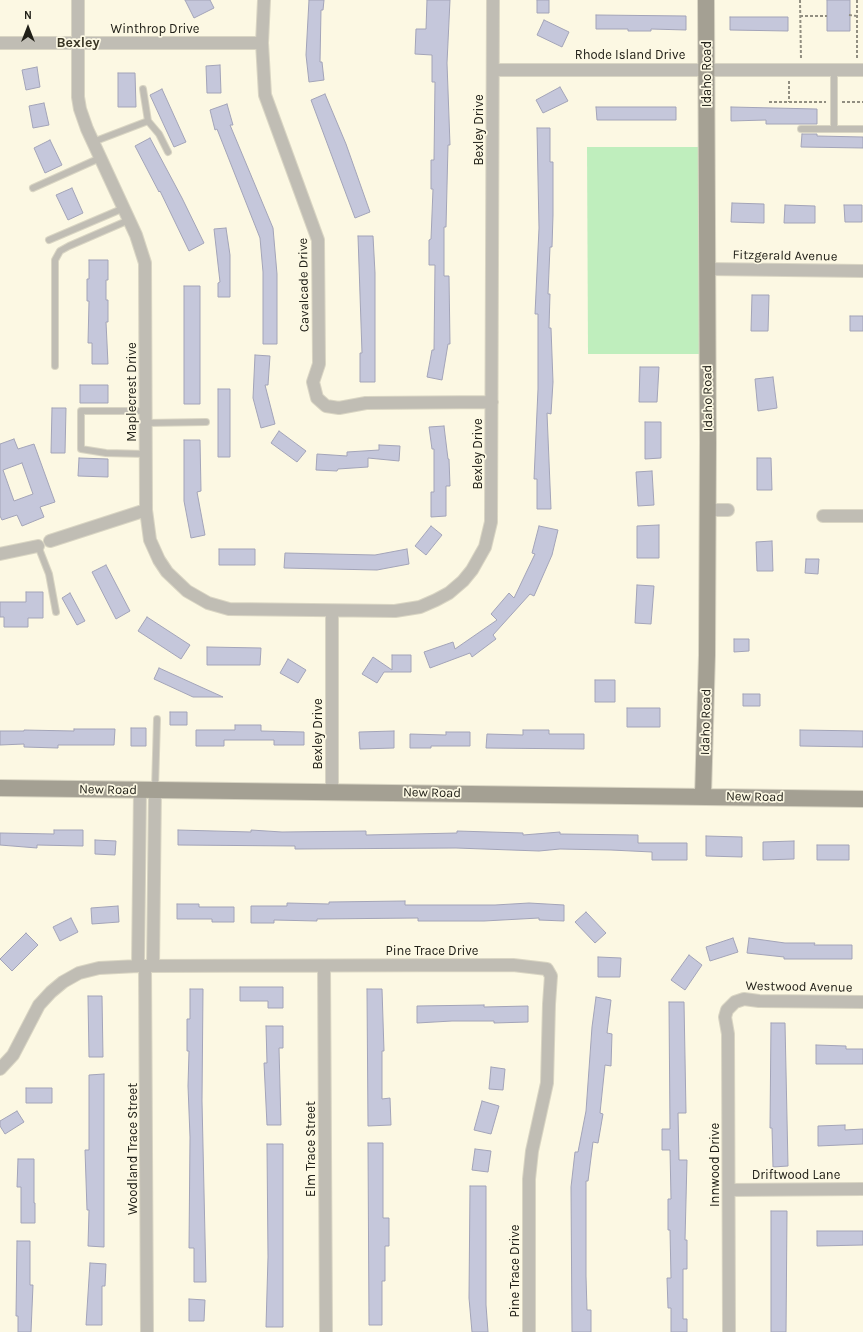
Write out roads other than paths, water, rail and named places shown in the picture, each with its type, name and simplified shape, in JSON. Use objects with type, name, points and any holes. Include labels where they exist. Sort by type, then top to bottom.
[{"type":"street","name":"Maplecrest Drive","points":[[78,0],[80,109],[100,158],[136,235],[145,263],[146,510],[150,540],[159,560],[176,582],[199,599],[219,607],[238,611],[332,611]]},
{"type":"street","name":"Cavalcade Drive","points":[[264,0],[262,42],[264,87],[268,103],[318,240],[319,364],[313,382],[317,398],[326,406],[339,408],[366,403],[492,402]]},
{"type":"street","name":"Bexley Drive","points":[[332,792],[332,611],[395,611],[420,607],[449,592],[472,570],[485,547],[491,522],[493,0]]},
{"type":"street","name":"Idaho Road","points":[[703,796],[707,655],[706,0]]},
{"type":"street","name":"Winthrop Drive","points":[[0,43],[262,42]]},
{"type":"street","name":"Rhode Island Drive","points":[[493,70],[860,70]]},
{"type":"street","name":"Fitzgerald Avenue","points":[[707,269],[863,271]]},
{"type":"street","points":[[50,541],[146,510]]},
{"type":"street","points":[[707,510],[728,510]]},
{"type":"street","points":[[823,516],[863,516]]},
{"type":"street","points":[[0,554],[38,546]]},
{"type":"street","name":"New Road","points":[[0,788],[863,799]]},
{"type":"street","name":"Woodland Trace Street","points":[[147,790],[147,1332]]},
{"type":"street","name":"Pine Trace Drive","points":[[0,1068],[18,1047],[39,1005],[51,992],[63,982],[80,973],[99,968],[146,966],[513,965],[543,968],[550,972],[551,976],[547,1083],[532,1151],[529,1178],[529,1332]]},
{"type":"street","name":"Elm Trace Street","points":[[324,966],[326,1332]]},
{"type":"street","name":"Westwood Avenue","points":[[735,1002],[750,999],[759,1001],[863,1002]]},
{"type":"street","name":"Innwood Drive","points":[[729,1332],[728,1034],[725,1017],[727,1010],[735,1002]]},
{"type":"street","name":"Driftwood Lane","points":[[729,1190],[863,1189]]},
{"type":"lane","points":[[834,70],[834,129]]},
{"type":"lane","points":[[143,89],[148,121],[159,134],[168,152]]},
{"type":"lane","points":[[93,142],[148,121]]},
{"type":"lane","points":[[801,129],[863,129]]},
{"type":"lane","points":[[33,188],[100,158]]},
{"type":"lane","points":[[49,240],[124,208]]},
{"type":"lane","points":[[55,366],[55,260],[60,251],[69,246],[129,220]]},
{"type":"lane","points":[[146,411],[81,412],[81,449],[106,453],[146,454]]},
{"type":"lane","points":[[146,423],[206,422]]},
{"type":"lane","points":[[38,546],[49,574],[56,612]]},
{"type":"lane","points":[[147,790],[157,719]]},
{"type":"district","name":"Bexley","points":[[78,43]]}]
